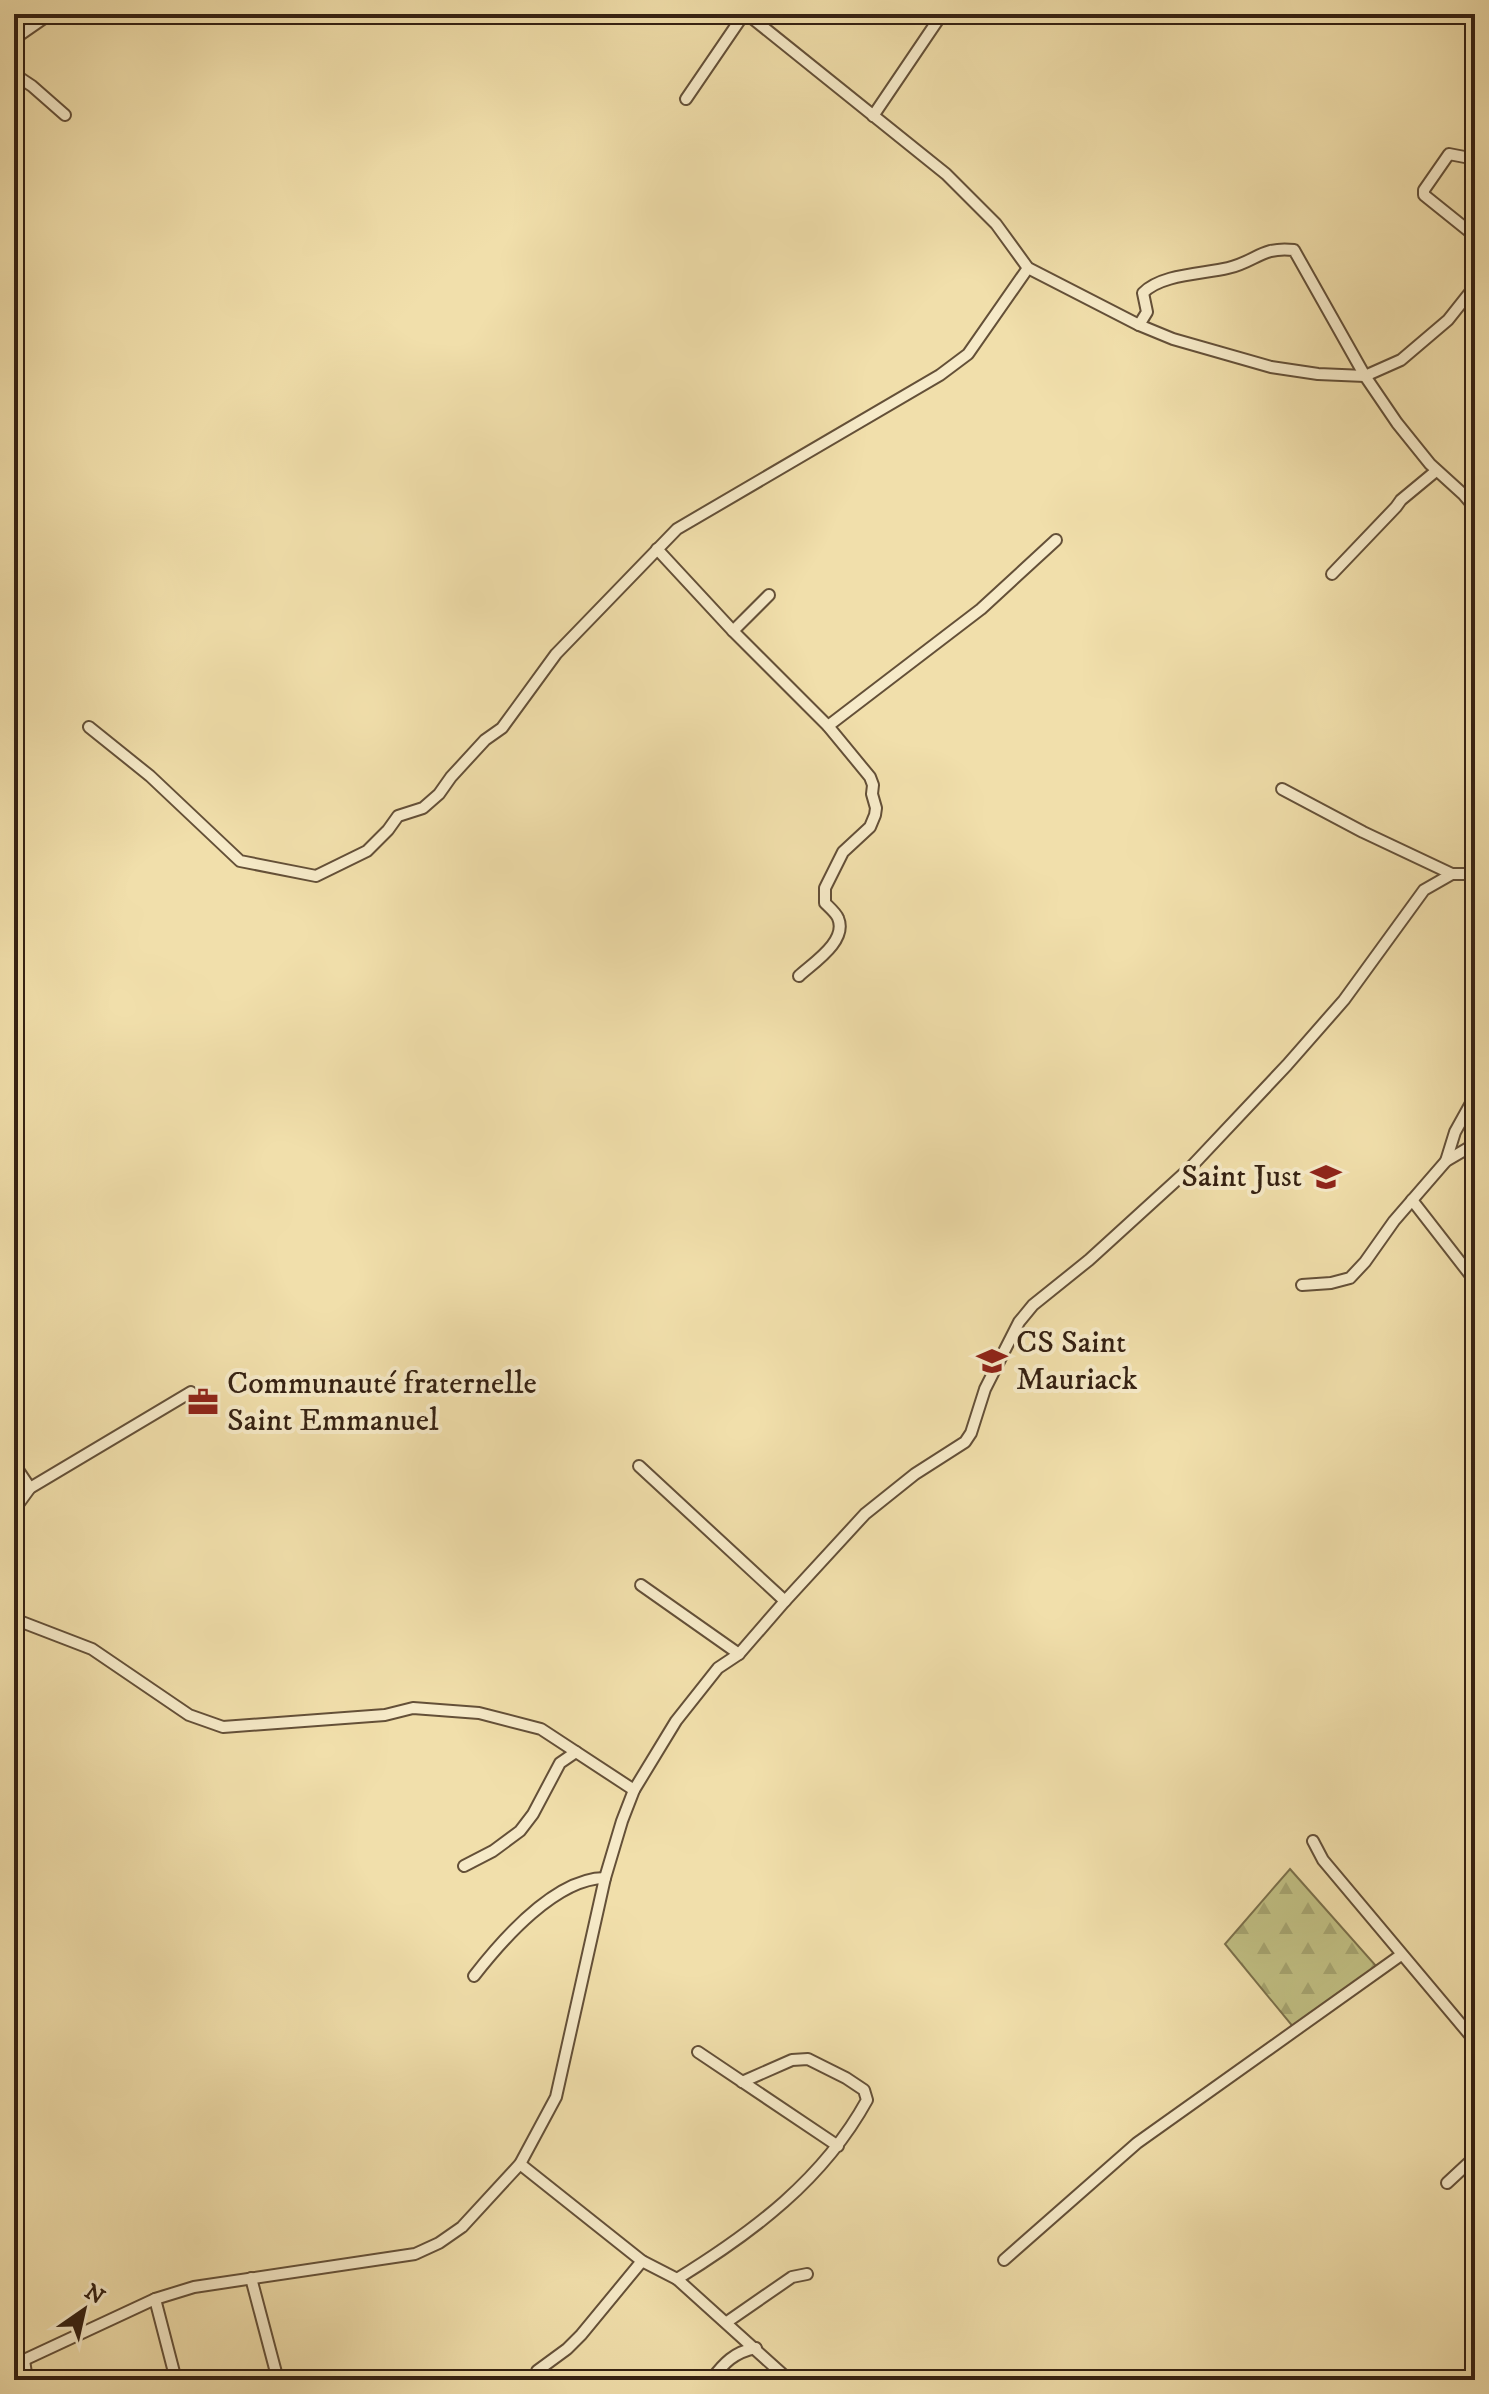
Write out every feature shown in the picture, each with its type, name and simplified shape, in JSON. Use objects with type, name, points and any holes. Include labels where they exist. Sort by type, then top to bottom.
[{"type":"street","points":[[14,39],[50,14]]},
{"type":"street","points":[[686,99],[745,14],[946,174],[996,224],[1028,268],[1173,339],[1271,367],[1318,374],[1365,376],[1401,360],[1448,320],[1475,286]]},
{"type":"street","points":[[873,116],[942,14]]},
{"type":"street","points":[[14,74],[65,115]]},
{"type":"street","points":[[1475,159],[1449,154],[1424,190],[1424,195],[1475,236]]},
{"type":"street","points":[[1139,325],[1147,312],[1143,293],[1150,286],[1164,280],[1232,268],[1264,252],[1280,248],[1294,250],[1365,376],[1397,423],[1436,471],[1475,508]]},
{"type":"street","points":[[89,727],[150,776],[240,861],[316,876],[367,851],[398,816],[423,808],[439,794],[485,740],[502,728],[556,654],[677,529],[940,375],[968,354],[1028,268]]},
{"type":"street","points":[[1332,574],[1401,500],[1436,471]]},
{"type":"street","points":[[828,726],[981,609],[1056,540]]},
{"type":"street","points":[[657,549],[828,726],[870,777],[873,785],[876,808],[870,827],[843,852],[825,888],[825,903],[838,917],[839,935],[834,944],[799,976]]},
{"type":"street","points":[[733,631],[769,595]]},
{"type":"street","points":[[1282,789],[1452,874],[1475,874]]},
{"type":"street","points":[[27,2380],[19,2361],[155,2299],[194,2287],[415,2254],[439,2243],[462,2227],[520,2164],[556,2097],[605,1878],[622,1821],[634,1790],[676,1721],[718,1668],[739,1654],[865,1514],[915,1474],[965,1442],[971,1433],[985,1389],[1019,1322],[1033,1305],[1089,1260],[1190,1168],[1344,1000],[1424,890],[1452,874]]},
{"type":"street","points":[[1446,1161],[1455,1132],[1475,1096]]},
{"type":"street","points":[[1302,1285],[1350,1278],[1446,1161],[1475,1144]]},
{"type":"street","points":[[1412,1200],[1475,1281]]},
{"type":"street","points":[[14,1510],[30,1488],[191,1392]]},
{"type":"street","points":[[14,1464],[30,1488]]},
{"type":"street","points":[[639,1466],[785,1601]]},
{"type":"street","points":[[641,1585],[739,1654]]},
{"type":"street","points":[[14,1619],[92,1649],[189,1715],[223,1727],[385,1715],[413,1708],[479,1713],[541,1729],[634,1790]]},
{"type":"street","points":[[464,1866],[493,1851],[520,1831],[533,1814],[560,1763],[576,1752]]},
{"type":"street","points":[[1313,1841],[1323,1860],[1475,2041]]},
{"type":"street","points":[[474,1976],[507,1936],[537,1908],[589,1880],[605,1878]]},
{"type":"street","points":[[1004,2260],[1137,2143],[1401,1955]]},
{"type":"street","points":[[698,2052],[838,2146]]},
{"type":"street","points":[[677,2279],[731,2246],[782,2206],[818,2171],[867,2100],[864,2090],[808,2059],[799,2058],[742,2082]]},
{"type":"street","points":[[1447,2183],[1475,2157]]},
{"type":"street","points":[[520,2164],[642,2261],[677,2279],[789,2380]]},
{"type":"street","points":[[537,2371],[574,2342],[642,2261]]},
{"type":"street","points":[[727,2322],[792,2277],[807,2274]]},
{"type":"street","points":[[251,2278],[278,2380]]},
{"type":"street","points":[[155,2299],[176,2380]]},
{"type":"street","points":[[711,2380],[740,2351],[756,2348]]},
{"type":"green space","points":[[1290,1869],[1377,1967],[1294,2028],[1225,1944]]},
{"type":"place","name":"Saint Just","points":[[1326,1177]]},
{"type":"place","name":"CS Saint Mauriack","points":[[992,1361]]},
{"type":"place","name":"Communauté fraternelle Saint Emmanuel","points":[[203,1402]]}]
